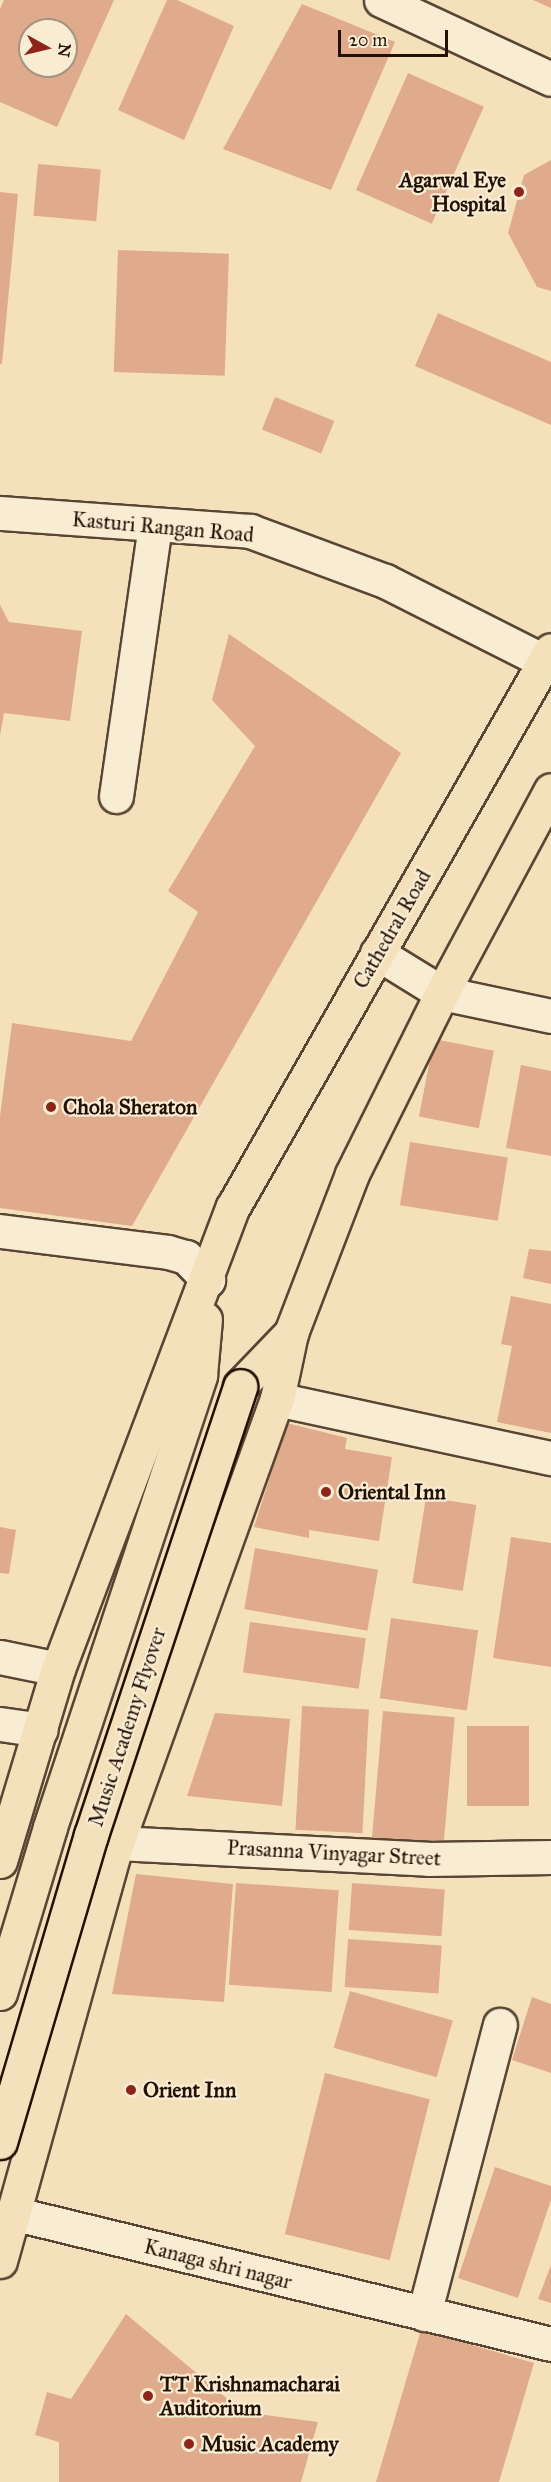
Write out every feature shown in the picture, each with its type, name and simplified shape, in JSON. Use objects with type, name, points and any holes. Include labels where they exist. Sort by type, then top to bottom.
[{"type":"main road","name":"Cathedral Road","points":[[208,1280],[233,1207],[377,953],[549,659]]},
{"type":"main road","points":[[0,2261],[117,1843],[277,1399],[291,1333],[352,1174],[442,993],[551,790]]},
{"type":"main road","points":[[0,1862],[58,1669],[208,1280]]},
{"type":"main road","name":"Music Academy Flyover","points":[[0,1993],[50,1827],[200,1375],[208,1280]]},
{"type":"main road","name":"Music Academy Flyover","points":[[0,2142],[91,1835],[240,1386],[291,1333]]},
{"type":"main road","points":[[0,2120],[20,2118],[42,2106]]},
{"type":"street","points":[[381,0],[551,79]]},
{"type":"street","name":"Kasturi Rangan Road","points":[[0,513],[155,526],[250,531],[386,581],[549,659]]},
{"type":"street","points":[[116,796],[155,526]]},
{"type":"street","points":[[377,953],[442,993],[551,1016]]},
{"type":"street","points":[[0,1231],[168,1252],[186,1257],[208,1280]]},
{"type":"street","points":[[277,1399],[551,1458]]},
{"type":"street","points":[[0,1657],[58,1669]]},
{"type":"street","points":[[0,1724],[40,1730]]},
{"type":"street","name":"Prasanna Vinyagar Street","points":[[117,1843],[428,1859],[551,1857]]},
{"type":"street","points":[[424,2314],[500,2025]]},
{"type":"street","name":"Kanaga shri nagar","points":[[12,2213],[551,2344]]},
{"type":"building","points":[[4,0],[114,0],[57,127],[0,102],[0,9]]},
{"type":"building","points":[[167,0],[177,0],[234,26],[184,140],[118,110]]},
{"type":"building","points":[[533,0],[551,0],[551,8]]},
{"type":"building","points":[[302,4],[395,42],[331,190],[223,149]]},
{"type":"building","points":[[408,73],[484,107],[432,224],[356,190]]},
{"type":"building","points":[[551,160],[551,291],[537,287],[508,233],[524,175]]},
{"type":"building","points":[[38,164],[101,169],[96,221],[33,216]]},
{"type":"building","points":[[0,192],[18,194],[2,364],[0,364]]},
{"type":"building","points":[[118,250],[229,254],[225,376],[114,372]]},
{"type":"building","points":[[438,313],[551,362],[551,425],[415,366]]},
{"type":"building","points":[[275,397],[334,421],[321,453],[262,429]]},
{"type":"building","points":[[0,605],[9,622],[82,631],[70,721],[4,713],[0,736]]},
{"type":"building","points":[[229,634],[401,753],[132,1226],[0,1208],[0,1116],[12,1023],[131,1041],[198,912],[168,891],[255,746],[212,700]]},
{"type":"building","points":[[434,1039],[494,1051],[479,1128],[419,1117]]},
{"type":"building","points":[[521,1065],[551,1071],[551,1156],[506,1148]]},
{"type":"building","points":[[410,1142],[508,1157],[498,1221],[400,1205]]},
{"type":"building","points":[[529,1249],[551,1251],[551,1284],[523,1278]]},
{"type":"building","points":[[511,1296],[551,1304],[551,1433],[497,1422],[512,1346],[501,1344]]},
{"type":"building","name":"Oriental Inn","points":[[287,1423],[347,1438],[345,1449],[392,1457],[379,1541],[309,1530],[309,1538],[254,1527]]},
{"type":"building","points":[[426,1497],[476,1505],[463,1591],[412,1583]]},
{"type":"building","points":[[0,1527],[16,1530],[9,1574],[0,1573]]},
{"type":"building","points":[[511,1537],[551,1543],[551,1667],[493,1658]]},
{"type":"building","points":[[255,1548],[378,1570],[367,1631],[244,1609]]},
{"type":"building","points":[[391,1618],[478,1630],[467,1710],[380,1698]]},
{"type":"building","points":[[250,1622],[366,1638],[359,1689],[243,1673]]},
{"type":"building","points":[[302,1706],[369,1710],[362,1833],[296,1830]]},
{"type":"building","points":[[383,1711],[455,1717],[444,1844],[372,1838]]},
{"type":"building","points":[[215,1713],[290,1719],[282,1806],[187,1796]]},
{"type":"building","points":[[467,1726],[529,1726],[529,1806],[467,1806]]},
{"type":"building","points":[[136,1874],[233,1884],[224,2002],[112,1994]]},
{"type":"building","points":[[236,1883],[339,1890],[332,1992],[229,1985]]},
{"type":"building","points":[[352,1883],[445,1889],[441,1936],[349,1930]]},
{"type":"building","points":[[348,1939],[442,1946],[438,1993],[345,1987]]},
{"type":"building","points":[[350,1991],[453,2020],[437,2077],[334,2048]]},
{"type":"building","points":[[532,1997],[551,2004],[551,2073],[512,2060]]},
{"type":"building","points":[[325,2073],[430,2099],[390,2260],[285,2234]]},
{"type":"building","points":[[495,2167],[551,2186],[551,2200],[518,2298],[458,2278]]},
{"type":"building","points":[[551,2265],[551,2303],[538,2299]]},
{"type":"building","name":"TT Krishnamacharai Auditorium","points":[[126,2314],[243,2412],[318,2422],[301,2482],[59,2482],[59,2442],[35,2435],[47,2392],[71,2399]]},
{"type":"building","points":[[421,2330],[534,2363],[499,2482],[376,2482]]},
{"type":"place","name":"Agarwal Eye Hospital","points":[[519,192]]},
{"type":"place","name":"Chola Sheraton","points":[[51,1107]]},
{"type":"place","name":"Oriental Inn","points":[[326,1492]]},
{"type":"place","name":"Orient Inn","points":[[131,2090]]},
{"type":"place","name":"TT Krishnamacharai Auditorium","points":[[148,2396]]},
{"type":"place","name":"Music Academy","points":[[189,2444]]}]
